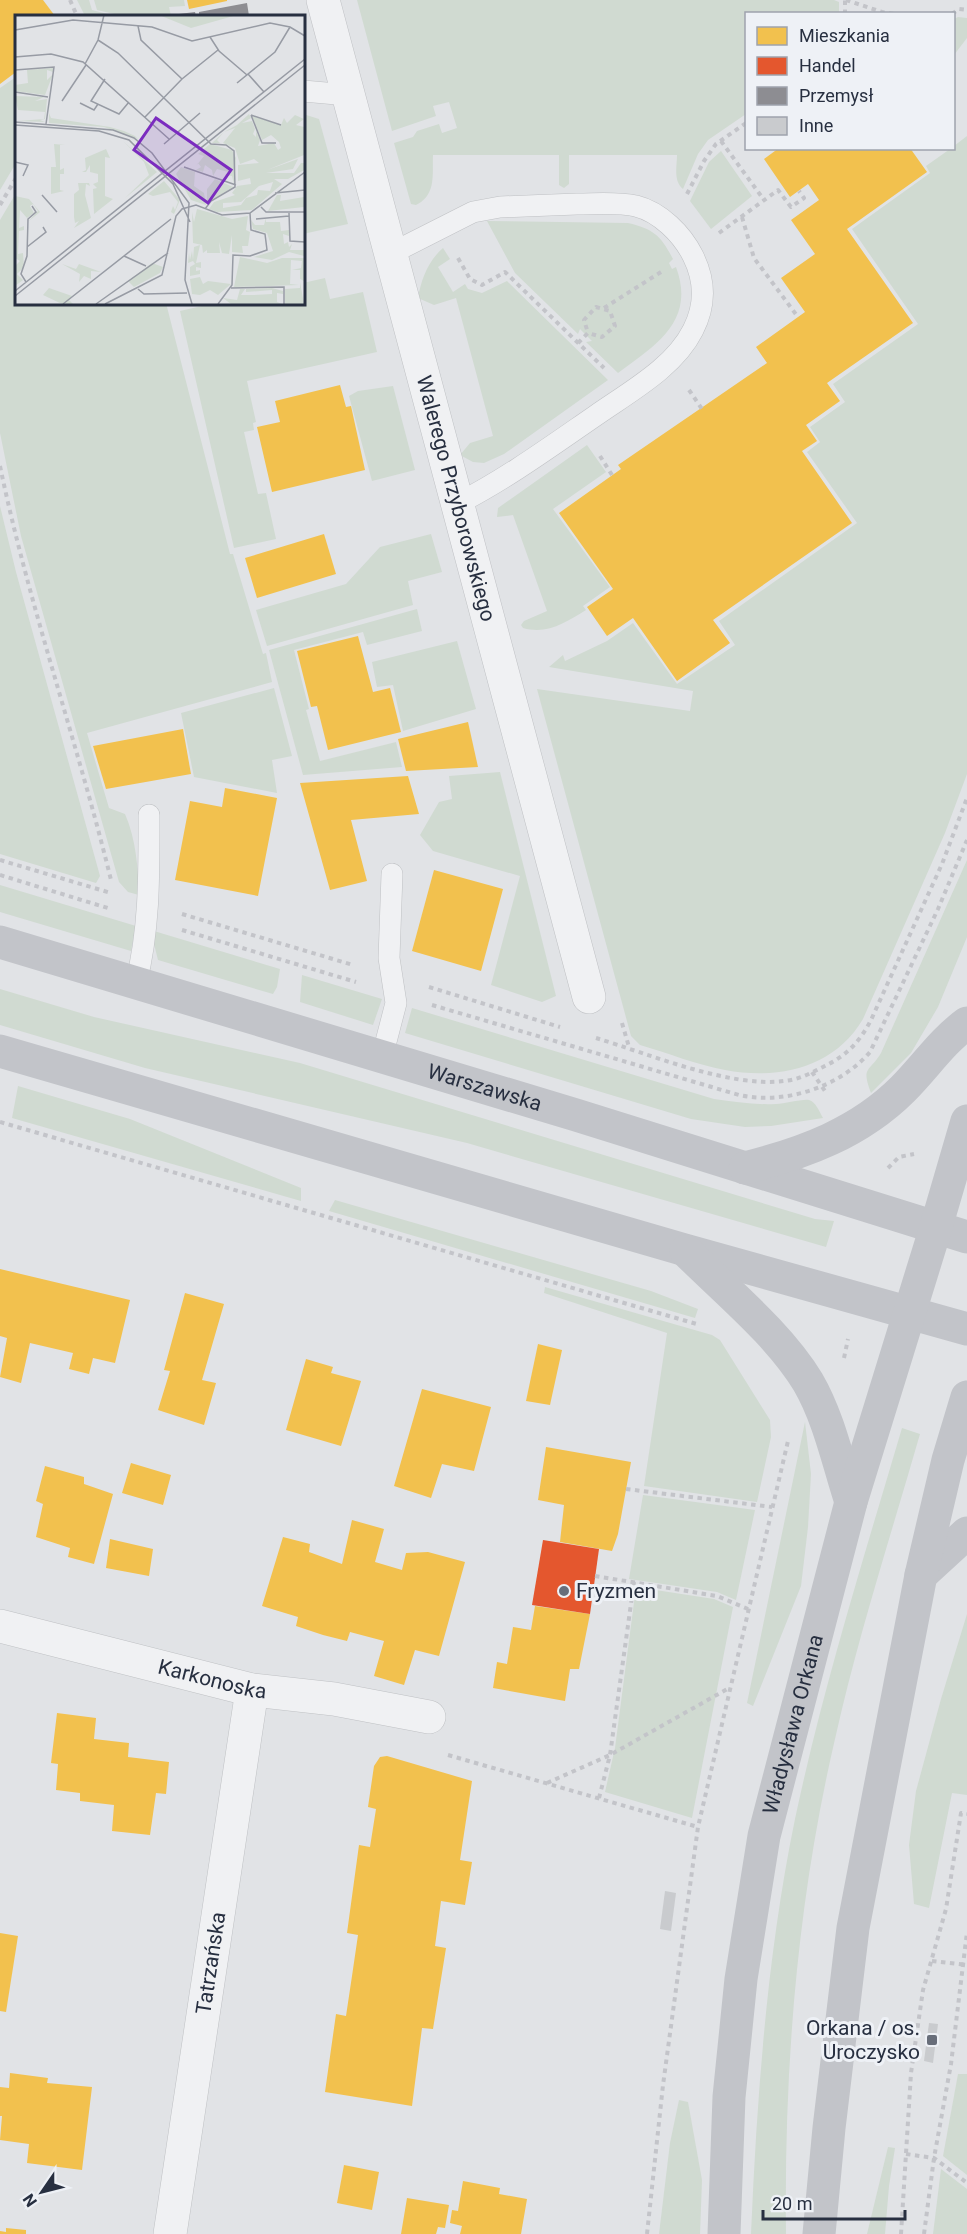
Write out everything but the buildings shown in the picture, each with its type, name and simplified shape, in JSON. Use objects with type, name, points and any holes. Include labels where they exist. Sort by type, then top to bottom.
[{"type":"street","name":"Walerego Przyborowskiego","points":[[323,0],[589,997]]},
{"type":"street","name":"Warszawska","points":[[0,942],[967,1237]]},
{"type":"street","points":[[745,1168],[802,1152],[857,1126],[896,1095],[953,1033],[967,1023]]},
{"type":"street","points":[[0,1052],[967,1329]]},
{"type":"street","name":"Władysława Orkana","points":[[724,2234],[729,2097],[741,1979],[764,1836],[851,1502],[967,1121]]},
{"type":"street","points":[[685,1250],[794,1360],[819,1405],[851,1502]]},
{"type":"street","points":[[819,2234],[853,1928],[921,1575],[948,1460],[967,1397]]},
{"type":"street","points":[[921,1575],[967,1533]]},
{"type":"street","name":"Karkonoska","points":[[0,1626],[252,1690],[334,1699],[429,1717]]},
{"type":"street","name":"Tatrzańska","points":[[170,2234],[252,1690]]},
{"type":"lane","points":[[304,91],[348,95]]},
{"type":"lane","points":[[390,254],[472,212],[500,207],[605,204],[638,207],[661,219],[682,240],[698,265],[703,285],[700,313],[687,340],[662,367],[518,469],[457,504]]},
{"type":"lane","points":[[136,983],[143,954],[148,904],[149,815]]},
{"type":"lane","points":[[382,1057],[396,1003],[388,958],[392,874]]},
{"type":"path","points":[[70,0],[77,15]]},
{"type":"path","points":[[846,0],[882,12]]},
{"type":"path","points":[[704,161],[720,141],[745,124]]},
{"type":"path","points":[[720,141],[764,200]]},
{"type":"path","points":[[0,205],[15,180]]},
{"type":"path","points":[[715,236],[778,190],[791,207],[804,198],[799,191]]},
{"type":"path","points":[[742,217],[754,258],[798,317]]},
{"type":"path","points":[[441,229],[470,279],[482,285],[505,272],[604,368]]},
{"type":"path","points":[[603,308],[670,266]]},
{"type":"path","points":[[596,308],[610,311],[615,326],[602,337],[588,333],[584,320],[596,308]]},
{"type":"path","points":[[579,343],[588,333]]},
{"type":"path","points":[[599,455],[612,475]]},
{"type":"path","points":[[0,466],[18,548],[99,831],[114,894],[0,860]]},
{"type":"path","points":[[587,1035],[721,1076],[744,1080],[783,1082],[792,1080],[838,1059],[858,1043],[871,1020],[942,864],[967,798]]},
{"type":"path","points":[[581,1049],[747,1096],[769,1097],[791,1094],[821,1086],[843,1076],[857,1066],[877,1042],[951,881],[967,840]]},
{"type":"path","points":[[0,875],[115,910]]},
{"type":"path","points":[[171,911],[566,1029]]},
{"type":"path","points":[[0,1122],[708,1328]]},
{"type":"path","points":[[843,1355],[846,1345]]},
{"type":"path","points":[[647,2234],[663,2085],[698,1827],[791,1430]]},
{"type":"path","points":[[626,1489],[772,1507]]},
{"type":"path","points":[[596,1576],[717,1596],[748,1609]]},
{"type":"path","points":[[599,1798],[610,1755],[634,1582]]},
{"type":"path","points":[[546,1783],[610,1755],[729,1687]]},
{"type":"path","points":[[443,1753],[698,1827]]},
{"type":"path","points":[[901,2234],[911,2073],[923,1990],[946,1909],[961,1813],[967,1814]]},
{"type":"path","points":[[924,2234],[934,2158],[951,2064],[965,1965],[967,1932]]},
{"type":"path","points":[[932,1961],[965,1965]]},
{"type":"path","points":[[906,2154],[934,2158],[967,2183]]},
{"type":"shaded area","points":[[77,0],[89,0],[92,10],[111,15],[84,15]]},
{"type":"shaded area","points":[[94,0],[184,0],[185,6],[169,7],[171,15],[119,15],[97,10]]},
{"type":"shaded area","points":[[357,0],[834,0],[839,2],[839,12],[745,12],[745,115],[708,140],[698,154],[683,189],[677,178],[677,155],[569,155],[569,184],[564,188],[559,185],[559,155],[433,155],[430,190],[423,201],[416,205],[411,204],[394,143],[413,137],[417,131],[439,124],[442,133],[457,128],[449,102],[433,106],[436,116],[392,131]]},
{"type":"shaded area","points":[[955,18],[967,18],[967,38],[955,54]]},
{"type":"shaded area","points":[[15,78],[15,165],[0,190],[0,88]]},
{"type":"shaded area","points":[[304,114],[319,119],[348,224],[304,234]]},
{"type":"shaded area","points":[[967,136],[967,774],[945,833],[863,1019],[851,1036],[837,1049],[803,1067],[765,1073],[745,1073],[714,1068],[640,1045],[631,1036],[537,689],[690,711],[693,691],[549,667],[563,655],[565,661],[607,641],[633,623],[677,684],[735,645],[719,621],[857,523],[807,452],[820,442],[810,427],[845,402],[833,384],[918,324],[852,229],[930,173],[926,166],[949,150],[955,150],[955,145]]},
{"type":"shaded area","points":[[721,151],[752,196],[711,229],[690,201],[709,162]]},
{"type":"shaded area","points":[[15,195],[15,304],[166,304],[230,554],[233,554],[263,654],[266,653],[272,682],[87,733],[109,808],[125,814],[132,833],[139,895],[128,892],[119,882],[21,536],[0,433],[0,220]]},
{"type":"shaded area","points":[[487,221],[628,223],[650,231],[669,251],[673,259],[669,263],[672,269],[676,267],[681,286],[681,302],[669,330],[646,352],[618,373],[586,342],[592,341],[580,329],[578,334],[515,273]]},
{"type":"shaded area","points":[[443,248],[450,259],[438,267],[453,292],[465,284],[468,289],[482,293],[507,281],[608,380],[504,454],[484,463],[473,462],[460,455],[470,443],[493,436],[456,298],[434,305],[418,298],[426,271]]},
{"type":"shaded area","points":[[325,278],[330,299],[363,292],[377,352],[247,381],[256,422],[253,423],[254,430],[244,432],[258,494],[266,493],[276,539],[234,548],[180,311],[211,304],[304,304],[304,283]]},
{"type":"shaded area","points":[[393,386],[415,470],[372,481],[349,396],[358,391]]},
{"type":"shaded area","points":[[587,445],[606,472],[553,509],[610,587],[583,606],[586,610],[564,623],[541,630],[523,628],[521,625],[524,621],[547,611],[513,515],[497,517],[498,508]]},
{"type":"shaded area","points":[[0,506],[100,876],[96,883],[0,854]]},
{"type":"shaded area","points":[[431,534],[442,572],[408,581],[413,605],[267,646],[256,610],[346,584],[380,547]]},
{"type":"shaded area","points":[[417,609],[422,631],[367,645],[363,632],[294,650],[309,709],[306,710],[320,761],[396,742],[402,767],[303,775],[269,650]]},
{"type":"shaded area","points":[[457,641],[476,709],[403,731],[393,685],[377,687],[372,662]]},
{"type":"shaded area","points":[[274,688],[292,756],[272,760],[277,793],[194,777],[181,713]]},
{"type":"shaded area","points":[[500,772],[556,996],[542,1002],[491,985],[520,876],[433,851],[420,835],[439,802],[452,799],[449,776]]},
{"type":"shaded area","points":[[967,860],[967,937],[938,1007],[911,1053],[871,1093],[867,1078],[868,1070],[881,1053]]},
{"type":"shaded area","points":[[0,885],[136,926],[131,951],[0,912]]},
{"type":"shaded area","points":[[154,931],[280,969],[277,987],[273,994],[158,960],[153,940]]},
{"type":"shaded area","points":[[302,975],[382,999],[373,1025],[300,1002]]},
{"type":"shaded area","points":[[0,989],[94,1017],[300,1063],[815,1219],[834,1221],[826,1247],[467,1143],[145,1068],[0,1025]]},
{"type":"shaded area","points":[[412,1008],[714,1099],[768,1104],[809,1100],[823,1118],[771,1126],[745,1127],[691,1119],[405,1033]]},
{"type":"shaded area","points":[[18,1086],[130,1119],[301,1188],[301,1201],[12,1118]]},
{"type":"shaded area","points":[[335,1200],[651,1291],[698,1309],[695,1318],[329,1211]]},
{"type":"shaded area","points":[[545,1287],[712,1335],[720,1340],[770,1420],[771,1437],[757,1502],[644,1486],[667,1333],[544,1293]]},
{"type":"shaded area","points":[[805,1422],[811,1474],[801,1586],[753,1706],[747,1703]]},
{"type":"shaded area","points":[[902,1428],[920,1434],[844,1700],[822,1800],[802,1923],[795,1985],[787,2110],[786,2234],[751,2234],[756,2130],[765,2025],[785,1870],[818,1720]]},
{"type":"shaded area","points":[[643,1495],[755,1510],[736,1600],[717,1592],[629,1579]]},
{"type":"shaded area","points":[[636,1587],[714,1599],[733,1607],[692,1818],[605,1792],[615,1748]]},
{"type":"shaded area","points":[[967,1614],[967,1795],[952,1793],[929,1908],[914,1904],[909,1845],[916,1791]]},
{"type":"shaded area","points":[[958,2074],[967,2074],[967,2175],[943,2156]]},
{"type":"shaded area","points":[[679,2100],[688,2102],[702,2180],[700,2234],[659,2234],[670,2143]]},
{"type":"shaded area","points":[[888,2147],[895,2148],[885,2234],[867,2234]]},
{"type":"shaded area","points":[[941,2169],[967,2189],[967,2234],[933,2234]]},
{"type":"place","name":"Fryzmen","points":[[564,1591]]},
{"type":"place","name":"Orkana / os. Uroczysko","points":[[932,2040]]}]
